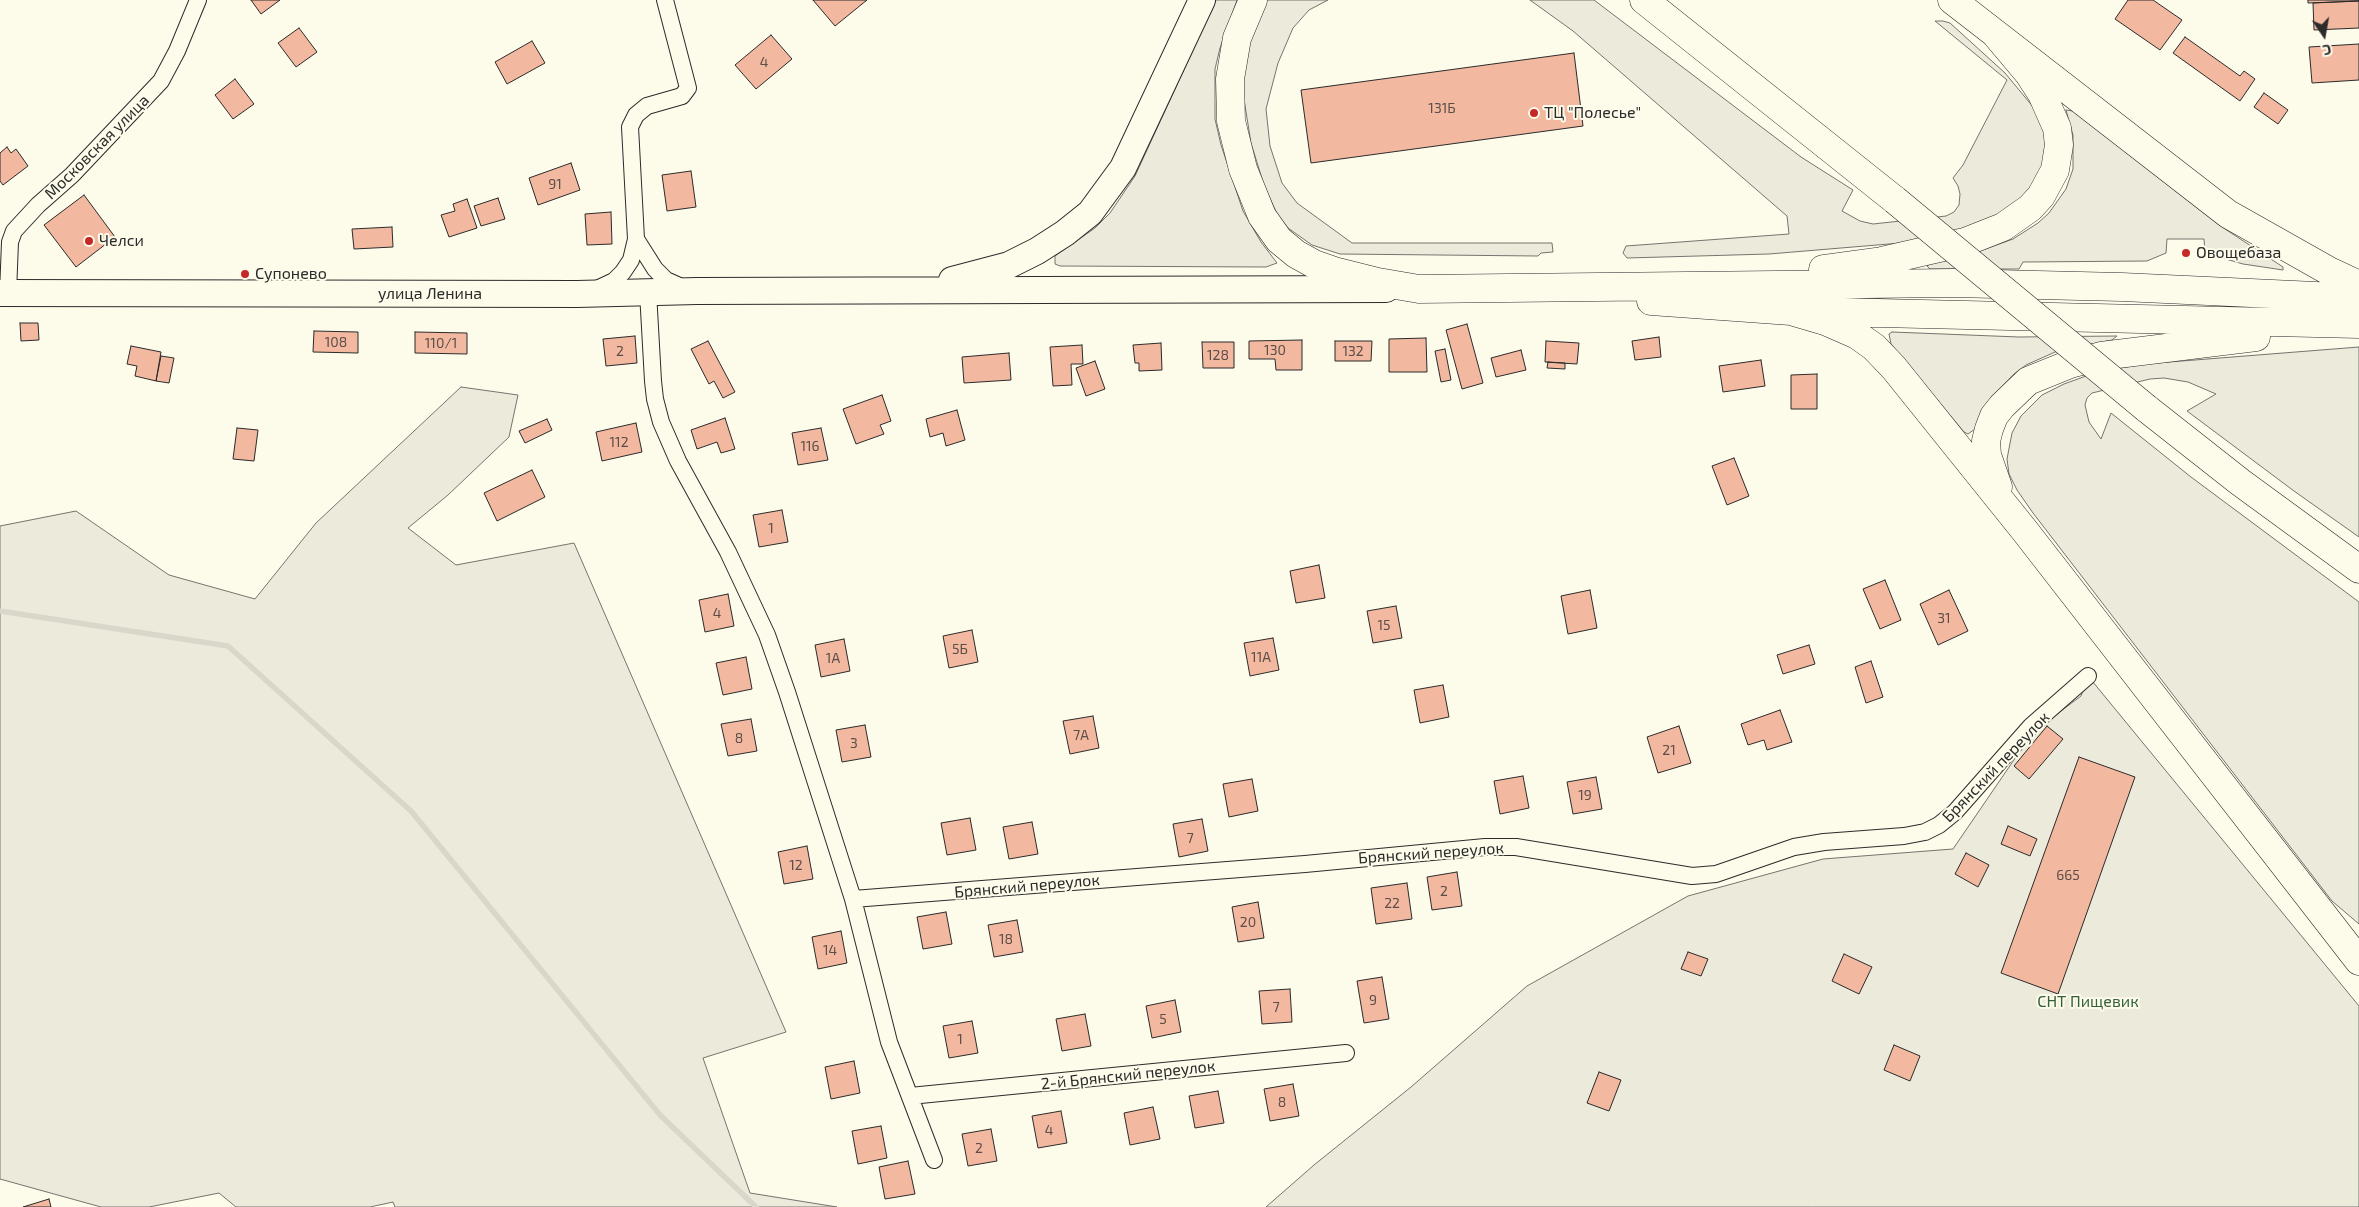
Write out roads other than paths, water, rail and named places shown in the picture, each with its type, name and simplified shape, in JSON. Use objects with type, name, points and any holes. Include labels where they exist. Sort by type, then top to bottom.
[{"type":"highway","points":[[1253,0],[1244,17],[1232,57],[1229,101],[1236,144],[1262,216],[1279,240],[1296,254],[1314,264],[1378,282],[1419,289],[1724,284],[1953,283],[2122,287],[2359,298]]},
{"type":"highway","points":[[1644,0],[1895,200],[2146,408],[2240,482],[2359,569]]},
{"type":"highway","points":[[1952,0],[2228,214],[2314,263],[2359,286]]},
{"type":"highway","points":[[1724,284],[1882,261],[1941,249],[2003,227],[2030,208],[2040,196],[2055,170],[2059,145],[2057,128],[2042,94],[2029,74],[1997,36]]},
{"type":"highway","points":[[1488,289],[1791,311],[2359,325]]},
{"type":"highway","points":[[1791,311],[1857,335],[1874,347],[1922,400],[2359,961]]},
{"type":"highway","points":[[2025,531],[1995,482],[1987,455],[1986,441],[1994,416],[2028,381],[2070,364],[2101,356],[2359,325]]},
{"type":"highway","points":[[2312,900],[2340,927],[2359,941]]},
{"type":"main road","points":[[860,291],[936,284],[1009,265],[1065,234],[1090,213],[1123,168],[1202,0]]},
{"type":"main road","points":[[860,291],[1419,289]]},
{"type":"main road","name":"улица Ленина","points":[[4,293],[577,294],[697,291],[860,291]]},
{"type":"street","name":"Московская улица","points":[[4,293],[10,242],[14,231],[38,205],[72,175],[161,81],[177,51],[198,0]]},
{"type":"street","points":[[577,294],[601,288],[614,281],[631,260],[636,239],[630,127],[636,115],[647,106],[682,96],[688,88],[665,0]]},
{"type":"street","points":[[636,239],[655,269],[666,280],[676,286],[697,291]]},
{"type":"street","points":[[648,292],[653,381],[655,400],[661,422],[678,461],[728,552],[767,635],[853,899],[889,1042],[934,1160]]},
{"type":"street","name":"Брянский переулок","points":[[853,899],[1485,847],[1516,847],[1692,876],[1716,874],[1794,847],[1824,842],[1904,836],[1925,832],[1955,812],[2031,726],[2088,676]]},
{"type":"street","name":"2-й Брянский переулок","points":[[910,1096],[1346,1053]]},
{"type":"waterway","points":[[0,611],[228,646],[411,811],[660,1115],[756,1207]]},
{"type":"place","name":"ТЦ \"Полесье\"","points":[[1534,113]]},
{"type":"place","name":"Челси","points":[[89,241]]},
{"type":"place","name":"Овощебаза","points":[[2186,253]]},
{"type":"place","name":"Супонево","points":[[245,274]]},
{"type":"park label","name":"СНТ Пищевик","points":[[2088,1002]]}]
